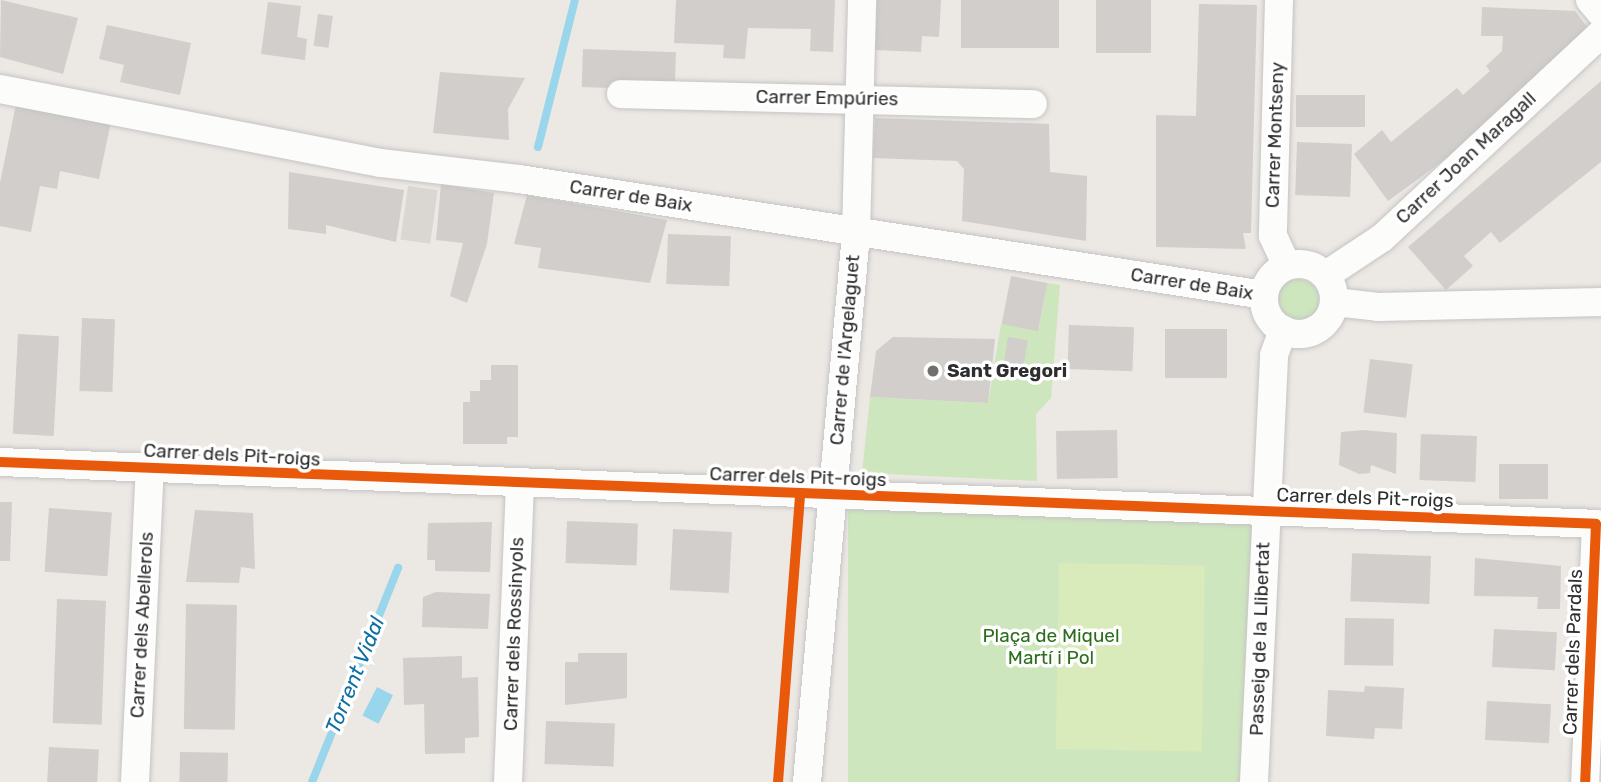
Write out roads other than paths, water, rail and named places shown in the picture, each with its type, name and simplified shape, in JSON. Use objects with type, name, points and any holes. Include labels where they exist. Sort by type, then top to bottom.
[{"type":"street","name":"Carrer de l'Argelaguet","points":[[807,782],[856,234],[862,0]]},
{"type":"street","name":"Carrer Montseny","points":[[1279,0],[1273,236],[1287,266]]},
{"type":"street","points":[[1590,0],[1601,13]]},
{"type":"street","name":"Carrer Joan Maragall","points":[[1326,275],[1382,238],[1601,34]]},
{"type":"street","name":"Carrer de Baix","points":[[0,89],[381,163],[519,179],[856,234],[1264,295]]},
{"type":"street","name":"Carrer Empúries","points":[[621,94],[1033,104]]},
{"type":"street","points":[[1308,265],[1326,275],[1335,302],[1317,330],[1283,330],[1268,315],[1264,295],[1273,275],[1287,266],[1308,265]]},
{"type":"street","points":[[1335,302],[1378,307],[1601,302]]},
{"type":"street","name":"Passeig de la Llibertat","points":[[1254,782],[1264,512],[1274,355],[1283,330]]},
{"type":"street","name":"Carrer dels Pit-roigs","points":[[0,462],[520,486],[1596,524]]},
{"type":"street","name":"Carrer dels Abellerols","points":[[135,782],[149,468]]},
{"type":"street","name":"Carrer dels Rossinyols","points":[[508,782],[520,486]]},
{"type":"street","name":"Carrer dels Pardals","points":[[1585,782],[1596,524]]},
{"type":"water","points":[[377,687],[393,695],[379,724],[362,716]]},
{"type":"waterway","name":"Torrent Vidal","points":[[538,147],[575,0]]},
{"type":"waterway","name":"Torrent Vidal","points":[[312,782],[398,568]]},
{"type":"place","name":"Sant Gregori","points":[[933,371]]},
{"type":"park label","name":"Plaça de Miquel Martí i Pol","points":[[1051,647]]}]
